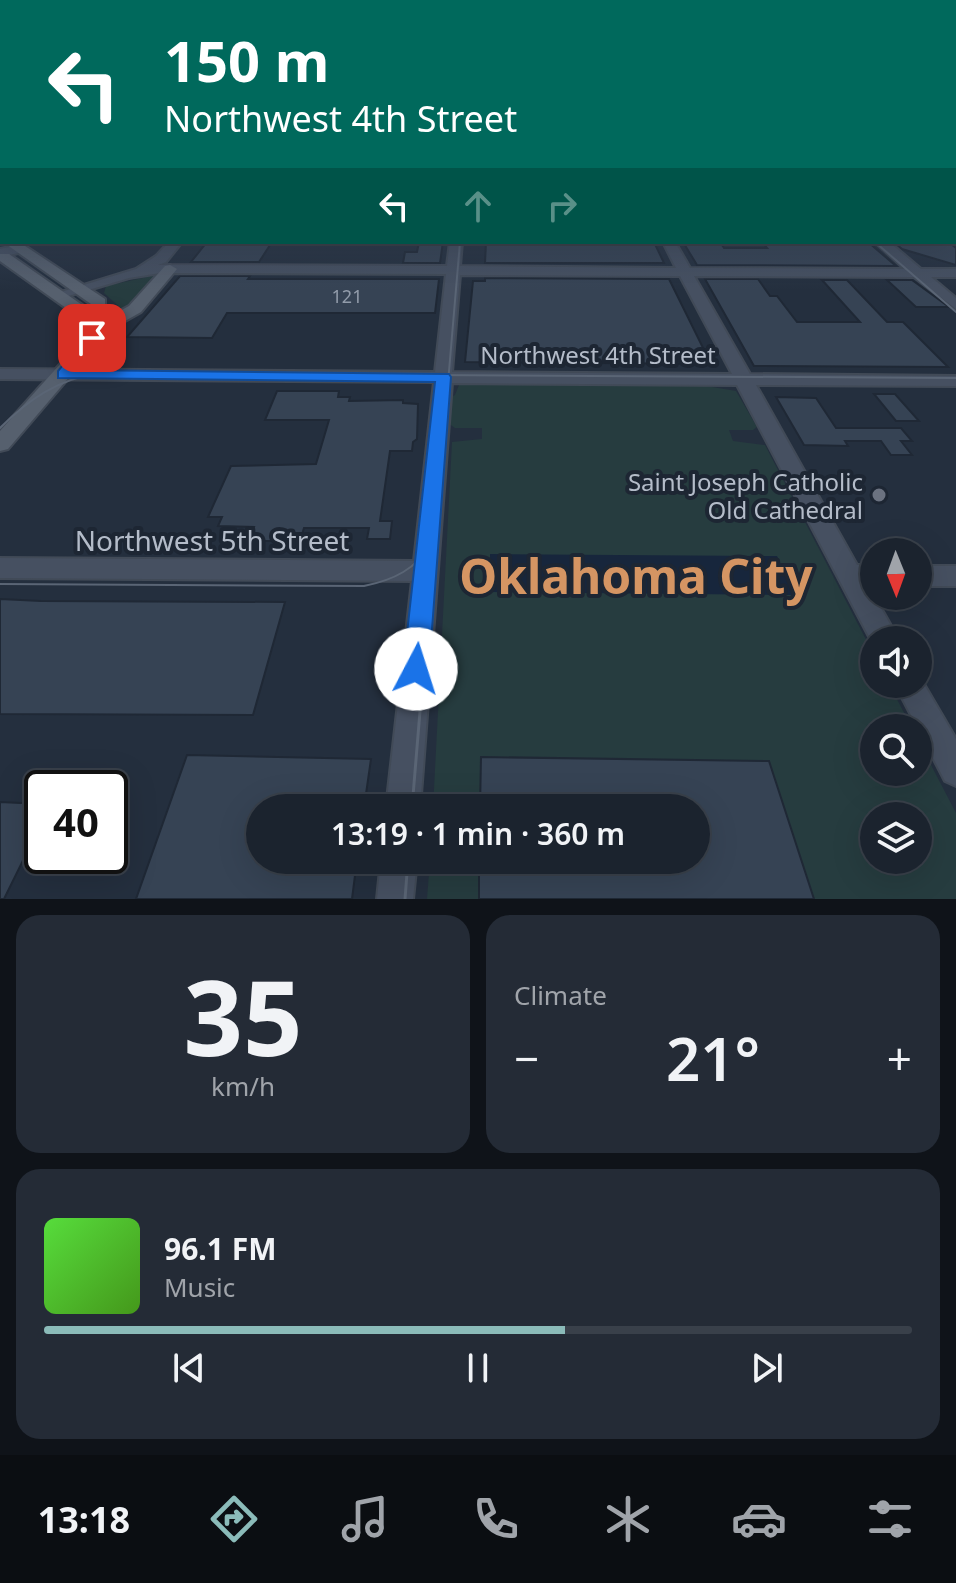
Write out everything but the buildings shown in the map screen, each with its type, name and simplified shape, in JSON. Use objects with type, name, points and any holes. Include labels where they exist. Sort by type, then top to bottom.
[{"type":"main road","points":[[0,444],[79,357],[96,323],[99,302],[14,245]]},
{"type":"main road","points":[[0,254],[96,323]]},
{"type":"main road","points":[[96,323],[135,309],[170,269]]},
{"type":"street","points":[[60,297],[156,262],[174,244]]},
{"type":"street","points":[[81,290],[170,269],[190,244]]},
{"type":"street","points":[[404,794],[456,244]]},
{"type":"street","points":[[670,244],[744,379],[860,572]]},
{"type":"street","points":[[883,244],[956,305]]},
{"type":"street","points":[[0,254],[14,245]]},
{"type":"street","points":[[127,274],[170,269],[956,273]]},
{"type":"street","name":"Northwest 4th Street","points":[[0,374],[956,381]]},
{"type":"street","name":"Northwest 5th Street","points":[[0,568],[424,571]]},
{"type":"street","points":[[932,576],[956,576]]},
{"type":"street","points":[[917,698],[956,770]]},
{"type":"street","points":[[395,899],[398,874]]},
{"type":"green space","points":[[156,275],[123,310],[104,293],[106,286]]},
{"type":"green space","points":[[468,383],[700,385],[736,391],[757,427],[753,430],[729,430],[733,441],[765,445],[860,628],[860,698],[896,698],[905,714],[860,714],[860,786],[932,786],[932,767],[956,813],[956,899],[427,899],[429,874],[710,874],[710,794],[434,794],[452,442],[482,439],[482,428],[455,428],[448,423],[449,398],[455,395],[459,385]]},
{"type":"water","points":[[490,554],[777,556],[795,595],[491,592]]},
{"type":"tram line","points":[[449,375],[460,244]]},
{"type":"tram line","points":[[877,244],[956,312]]},
{"type":"tram line","points":[[0,428],[45,392],[71,380],[100,373],[449,375]]},
{"type":"tram line","points":[[424,665],[449,375]]},
{"type":"tram line","points":[[449,375],[956,378]]},
{"type":"tram line","points":[[0,584],[364,586],[403,572],[419,560],[432,543]]},
{"type":"tram line","points":[[413,794],[424,663]]},
{"type":"tram line","points":[[405,899],[407,874]]},
{"type":"place","name":"Saint Joseph Catholic Old Cathedral","points":[[879,495]]},
{"type":"district","name":"Oklahoma City","points":[[636,575]]},
{"type":"route","points":[[92,338],[64,374],[443,377],[416,669]]}]
